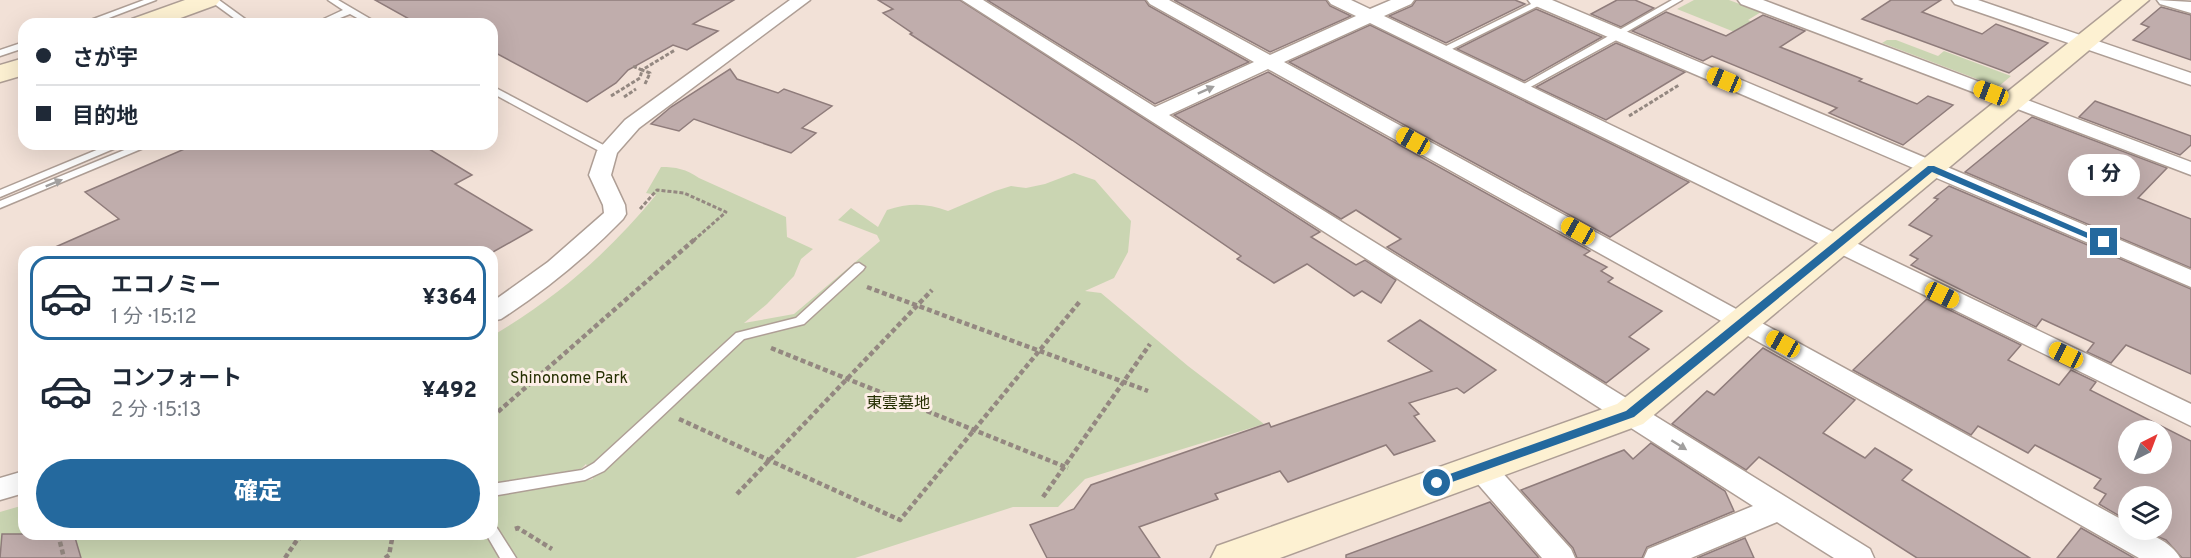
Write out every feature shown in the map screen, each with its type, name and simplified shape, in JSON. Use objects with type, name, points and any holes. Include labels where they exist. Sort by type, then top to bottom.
[{"type":"street","points":[[158,18],[210,0]]},
{"type":"street","points":[[498,309],[526,292],[584,248],[615,214],[614,205],[600,175],[607,152],[632,124],[801,0]]},
{"type":"street","points":[[970,0],[1859,558]]},
{"type":"street","points":[[1156,0],[1743,322],[2165,558]]},
{"type":"street","points":[[1336,0],[2191,416]]},
{"type":"street","points":[[1153,115],[1405,0]]},
{"type":"street","points":[[1747,0],[2191,169]]},
{"type":"street","points":[[1961,0],[2191,79]]},
{"type":"street","points":[[1258,554],[1480,467],[1630,414],[2137,0]]},
{"type":"street","points":[[2166,0],[2191,8]]},
{"type":"street","points":[[1539,1],[2191,279]]},
{"type":"street","points":[[0,74],[18,68]]},
{"type":"street","points":[[1480,467],[1560,558]]},
{"type":"street","points":[[0,489],[18,484]]},
{"type":"street","points":[[1659,558],[1780,508]]},
{"type":"lane","points":[[101,18],[153,0]]},
{"type":"lane","points":[[210,0],[238,18]]},
{"type":"lane","points":[[332,0],[365,18]]},
{"type":"lane","points":[[1520,89],[1678,0]]},
{"type":"lane","points":[[1441,51],[1539,1]]},
{"type":"lane","points":[[331,18],[351,10]]},
{"type":"lane","points":[[0,53],[18,47]]},
{"type":"lane","points":[[498,92],[607,152]]},
{"type":"lane","points":[[0,194],[106,150]]},
{"type":"lane","points":[[0,205],[133,150]]},
{"type":"lane","points":[[498,489],[585,475],[599,467],[740,336],[800,321],[859,267]]},
{"type":"lane","points":[[498,540],[508,558]]},
{"type":"path","points":[[611,96],[640,78],[642,70],[675,50]]},
{"type":"path","points":[[632,66],[650,73],[647,82]]},
{"type":"path","points":[[1605,130],[1703,71]]},
{"type":"path","points":[[624,97],[634,90]]},
{"type":"path","points":[[498,411],[726,212],[684,194],[657,190]]},
{"type":"path","points":[[846,279],[1148,391]]},
{"type":"path","points":[[737,494],[932,290]]},
{"type":"path","points":[[660,410],[900,520],[1081,300]]},
{"type":"path","points":[[740,336],[1066,467]]},
{"type":"path","points":[[1043,496],[1066,467],[1150,344]]},
{"type":"path","points":[[498,533],[518,528],[552,549]]},
{"type":"path","points":[[60,540],[64,558]]},
{"type":"path","points":[[285,558],[297,540]]},
{"type":"path","points":[[385,558],[392,540]]},
{"type":"green space","points":[[1694,0],[1729,0],[1761,12],[1748,20],[1760,25],[1742,35],[1677,9]]},
{"type":"green space","points":[[1887,40],[1896,40],[1938,56],[1944,51],[2011,76],[1998,87],[1882,43]]},
{"type":"green space","points":[[661,167],[685,171],[786,217],[787,237],[813,249],[801,259],[794,276],[767,304],[744,323],[794,314],[880,241],[877,235],[838,220],[851,208],[878,227],[887,210],[895,208],[925,205],[948,211],[1011,186],[1026,188],[1045,184],[1074,173],[1095,180],[1131,221],[1128,252],[1114,278],[1085,291],[1101,293],[1188,366],[1264,424],[1085,479],[1058,507],[1013,507],[855,558],[0,558],[0,512],[18,507],[18,540],[498,540],[498,494],[593,479],[586,464],[581,469],[498,482],[498,332],[539,306],[600,255],[656,195],[646,193]]},
{"type":"building","points":[[375,0],[734,0],[693,24],[718,31],[687,50],[673,45],[628,70],[616,83],[587,102],[498,54],[498,18],[407,18]]},
{"type":"building","points":[[878,0],[960,0],[1320,232],[1311,237],[1356,265],[1365,260],[1396,280],[1381,303],[1362,291],[1354,296],[1307,264],[1274,283],[1237,259],[1241,256],[1072,140],[910,34],[912,33],[883,13],[893,9]]},
{"type":"building","points":[[987,0],[1145,0],[1149,6],[1249,62],[1155,104]]},
{"type":"building","points":[[1174,0],[1326,0],[1330,6],[1351,16],[1270,52]]},
{"type":"building","points":[[1416,0],[1515,0],[1525,4],[1446,43],[1389,16],[1412,6]]},
{"type":"building","points":[[1617,0],[1635,0],[1654,8],[1621,27],[1591,14]]},
{"type":"building","points":[[1891,0],[1941,0],[1922,12],[1982,34],[1996,24],[2048,43],[2009,73],[1862,19]]},
{"type":"building","points":[[2161,7],[2191,15],[2191,60],[2133,40],[2149,27],[2141,24]]},
{"type":"building","points":[[1536,9],[1602,37],[1524,81],[1457,49]]},
{"type":"building","points":[[1666,12],[1726,36],[1763,15],[1805,31],[1780,47],[1862,79],[1859,81],[1917,104],[1928,96],[1953,105],[1903,145],[1829,113],[1837,108],[1712,56],[1703,61],[1632,31]]},
{"type":"building","points":[[1370,25],[1689,182],[1610,237],[1289,62]]},
{"type":"building","points":[[1616,43],[1685,72],[1606,120],[1536,87]]},
{"type":"building","points":[[730,69],[737,79],[778,93],[784,89],[832,106],[802,128],[816,133],[791,153],[694,119],[679,131],[651,124],[671,107]]},
{"type":"building","points":[[1268,72],[1590,251],[1584,255],[1607,267],[1601,271],[1613,278],[1608,282],[1662,311],[1629,337],[1649,349],[1606,383],[1387,247],[1401,239],[1356,210],[1341,219],[1174,115]]},
{"type":"building","points":[[2095,101],[2191,136],[2191,145],[2180,155],[2079,117]]},
{"type":"building","points":[[2032,117],[2167,168],[2138,198],[2191,219],[2191,268],[1965,172]]},
{"type":"building","points":[[182,150],[431,150],[472,175],[455,184],[532,230],[498,249],[498,246],[58,246],[119,219],[85,192]]},
{"type":"building","points":[[1949,186],[2191,289],[2191,374],[2126,345],[2111,363],[2087,352],[2094,343],[2042,319],[2036,327],[1911,265],[1918,259],[1910,255],[1932,236],[1909,225],[1938,199],[1934,198]]},
{"type":"building","points":[[1927,299],[2021,345],[2008,360],[2059,385],[2071,370],[2096,382],[2090,390],[2149,420],[2118,420],[2118,474],[2172,474],[2172,431],[2191,441],[2191,558],[2182,558],[2166,540],[2172,540],[2172,486],[2118,486],[2118,515],[2099,504],[2106,494],[2094,488],[2101,479],[2035,445],[2028,453],[1978,426],[1971,435],[1853,370]]},
{"type":"building","points":[[1420,320],[1496,370],[1464,393],[1457,388],[1409,403],[1419,414],[1414,416],[1435,441],[1394,455],[1386,445],[1288,482],[1280,471],[1215,494],[1218,499],[1139,527],[1160,558],[1047,558],[1030,525],[1074,509],[1091,485],[1269,423],[1271,427],[1432,371],[1388,341]]},
{"type":"building","points":[[1763,348],[1855,400],[1823,433],[1865,458],[1875,448],[1912,470],[1902,480],[2030,558],[1917,558],[1759,457],[1746,470],[1672,424],[1707,391],[1714,395]]},
{"type":"building","points":[[1651,443],[1725,491],[1734,511],[1647,547],[1642,558],[1577,558],[1573,548],[1521,490],[1624,450],[1633,459]]},
{"type":"building","points":[[1490,502],[1539,558],[1346,558],[1346,555]]},
{"type":"building","points":[[2081,528],[2134,558],[2057,558]]},
{"type":"building","points":[[2,534],[18,534],[18,540],[76,540],[81,558],[0,558]]},
{"type":"building","points":[[1745,538],[1754,558],[1697,558]]},
{"type":"route","points":[[1437,483],[1630,414],[1931,168],[2104,242]]},
{"type":"park label","name":"Shinonome Park","points":[[569,377]]},
{"type":"park label","name":"東雲墓地","points":[[898,402]]}]
